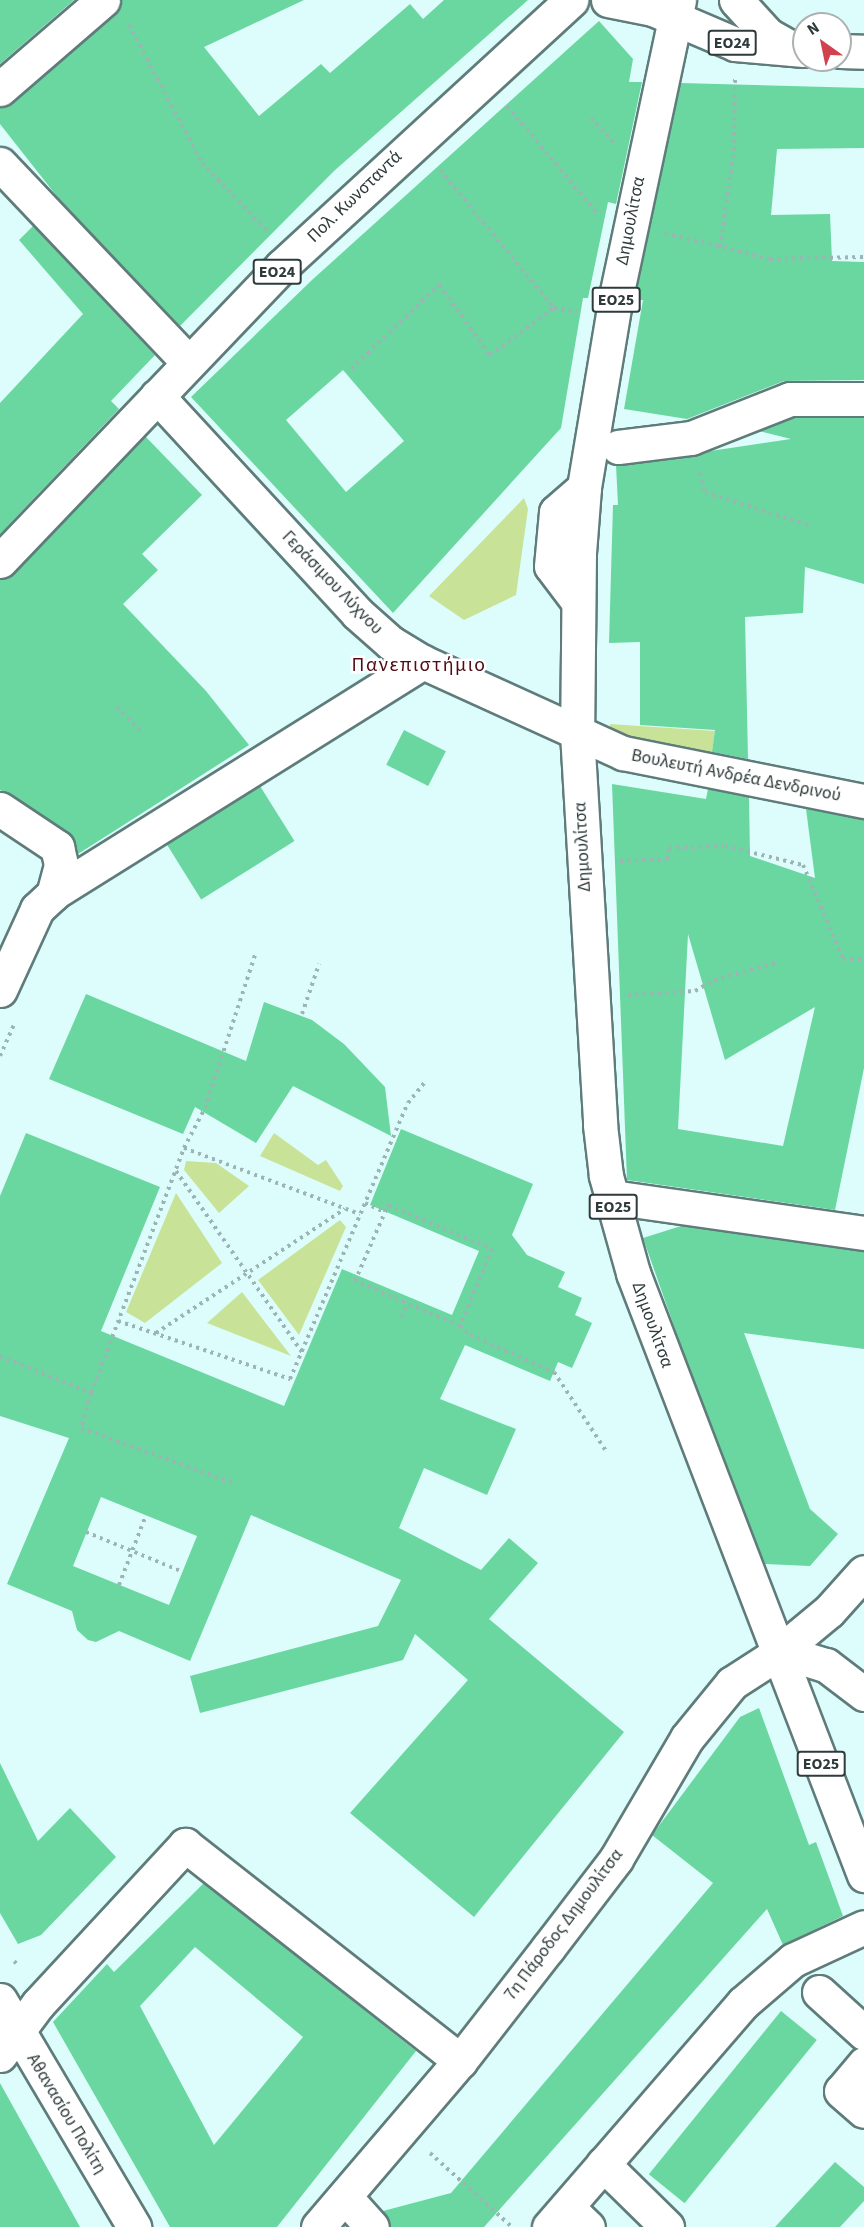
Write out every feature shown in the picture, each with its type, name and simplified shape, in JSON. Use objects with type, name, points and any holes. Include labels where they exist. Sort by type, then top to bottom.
[{"type":"street","name":"Πολ. Κωνσταντά","points":[[0,561],[189,363],[392,160],[571,0]]},
{"type":"street","name":"ΕΟ24","points":[[608,0],[677,9],[735,44],[792,49]]},
{"type":"street","name":"ΕΟ24","points":[[736,0],[768,35],[792,46]]},
{"type":"street","name":"Δημουλίτσα","points":[[677,9],[616,296],[584,488],[576,599],[577,734],[591,998],[600,1125],[610,1197],[633,1273],[777,1654]]},
{"type":"street","points":[[0,90],[114,10]]},
{"type":"street","points":[[0,164],[189,363]]},
{"type":"street","name":"Γεράσιμου Λύχνου","points":[[158,396],[357,613],[391,643],[423,662],[577,734]]},
{"type":"street","points":[[618,447],[691,438],[790,399],[864,399]]},
{"type":"street","points":[[0,990],[33,916],[53,894],[423,662]]},
{"type":"street","name":"Βουλευτή Ανδρέα Δενδρινού","points":[[577,734],[662,763],[864,801]]},
{"type":"street","points":[[0,809],[57,848],[61,865],[53,894]]},
{"type":"street","points":[[610,1197],[864,1227]]},
{"type":"street","name":"7η Πάροδος Δημουλίτσα","points":[[345,2197],[460,2061],[616,1859],[708,1709],[732,1683],[777,1654],[829,1611],[864,1572]]},
{"type":"street","points":[[777,1654],[826,1665],[864,1694]]},
{"type":"street","name":"ΕΟ25","points":[[777,1654],[864,1875]]},
{"type":"street","points":[[9,2044],[38,2004],[185,1845],[460,2061]]},
{"type":"street","points":[[568,2220],[603,2164],[767,1980],[810,1950],[864,1928]]},
{"type":"street","points":[[819,1992],[864,2033]]},
{"type":"street","name":"Αθανασίου Πολίτη","points":[[0,2000],[9,2044],[134,2227]]},
{"type":"street","points":[[864,2064],[841,2091],[864,2111]]},
{"type":"street","points":[[603,2164],[667,2227]]},
{"type":"street","points":[[318,2227],[345,2197],[372,2227]]},
{"type":"path","points":[[114,10],[202,163],[269,233]]},
{"type":"path","points":[[720,248],[734,150],[735,79]]},
{"type":"path","points":[[503,101],[598,214]]},
{"type":"path","points":[[591,118],[616,147]]},
{"type":"path","points":[[446,177],[554,308],[586,314]]},
{"type":"path","points":[[653,230],[770,259],[864,257]]},
{"type":"path","points":[[351,369],[439,285],[490,355],[554,308]]},
{"type":"path","points":[[691,438],[705,492],[811,526]]},
{"type":"path","points":[[117,707],[143,734]]},
{"type":"path","points":[[584,862],[667,859],[669,848],[725,846],[803,865],[843,959],[864,959]]},
{"type":"path","points":[[236,1484],[81,1428],[91,1393],[184,1148],[205,1108],[256,952]]},
{"type":"path","points":[[591,998],[695,991],[714,980],[780,962]]},
{"type":"path","points":[[302,1014],[319,964]]},
{"type":"path","points":[[118,1321],[290,1379],[408,1103],[424,1083]]},
{"type":"path","points":[[184,1148],[360,1214]]},
{"type":"path","points":[[176,1170],[245,1273],[302,1352]]},
{"type":"path","points":[[365,1203],[384,1212]]},
{"type":"path","points":[[460,1326],[492,1249],[388,1205],[355,1281],[460,1326],[470,1335],[554,1372],[606,1451]]},
{"type":"path","points":[[155,1334],[345,1209]]},
{"type":"path","points":[[402,1317],[407,1303]]},
{"type":"path","points":[[0,1356],[91,1393]]},
{"type":"path","points":[[119,1585],[146,1515]]},
{"type":"path","points":[[86,1532],[183,1572]]},
{"type":"path","points":[[402,2128],[512,2227]]},
{"type":"green space","points":[[524,498],[528,509],[516,595],[464,620],[429,596]]},
{"type":"green space","points":[[610,724],[715,731],[711,759],[611,732]]},
{"type":"green space","points":[[274,1133],[318,1165],[326,1160],[343,1186],[340,1191],[260,1156]]},
{"type":"green space","points":[[186,1161],[216,1163],[249,1186],[219,1213],[184,1170]]},
{"type":"green space","points":[[176,1193],[222,1263],[145,1323],[126,1312]]},
{"type":"green space","points":[[340,1220],[346,1227],[299,1335],[258,1280]]},
{"type":"green space","points":[[242,1292],[291,1356],[207,1323]]},
{"type":"building","points":[[0,0],[74,0],[0,64]]},
{"type":"building","points":[[121,0],[304,0],[204,47],[259,116],[321,64],[330,73],[410,4],[423,19],[444,0],[528,0],[334,171],[180,326],[59,199],[0,124],[0,107],[12,103],[115,14]]},
{"type":"building","points":[[599,21],[633,59],[629,82],[642,82],[616,204],[608,202],[588,298],[583,298],[561,428],[393,613],[191,397],[312,280]],"holes":[[[343,370],[404,441],[346,492],[286,420]]]},
{"type":"building","points":[[680,83],[864,88],[864,148],[777,149],[771,215],[830,214],[832,261],[864,262],[864,380],[784,381],[687,419],[624,409],[643,300],[634,300]]},
{"type":"building","points":[[33,226],[155,355],[111,401],[119,409],[0,534],[0,403],[83,314],[19,240]]},
{"type":"building","points":[[794,418],[864,418],[864,584],[805,567],[803,613],[745,617],[748,759],[712,752],[715,730],[640,725],[640,642],[609,643],[613,505],[618,505],[616,465],[791,439],[759,431]]},
{"type":"building","points":[[145,436],[202,495],[142,554],[158,570],[123,604],[206,691],[249,745],[78,854],[67,831],[0,790],[0,579],[14,574]]},
{"type":"building","points":[[404,730],[446,751],[428,786],[386,765]]},
{"type":"building","points":[[612,784],[706,799],[708,789],[749,797],[750,856],[815,878],[806,809],[864,819],[864,1068],[835,1210],[627,1180]],"holes":[[[688,934],[725,1060],[815,1007],[783,1146],[678,1129]]]},
{"type":"building","points":[[260,786],[294,841],[201,899],[167,844]]},
{"type":"building","points":[[86,994],[246,1061],[264,1002],[312,1020],[344,1044],[385,1087],[391,1136],[293,1086],[256,1143],[195,1107],[183,1134],[49,1079]]},
{"type":"building","points":[[401,1129],[533,1184],[512,1235],[527,1255],[565,1272],[558,1287],[582,1298],[575,1315],[592,1323],[572,1368],[558,1362],[550,1381],[465,1345],[440,1399],[516,1429],[487,1495],[424,1468],[399,1528],[481,1570],[509,1538],[538,1563],[489,1619],[624,1732],[474,1917],[350,1813],[468,1680],[415,1634],[403,1660],[200,1713],[190,1676],[378,1626],[401,1580],[251,1515],[190,1661],[119,1631],[96,1642],[88,1640],[77,1630],[72,1611],[7,1584],[69,1438],[0,1416],[0,1196],[26,1133],[160,1187],[101,1331],[284,1406],[342,1269],[452,1315],[479,1251],[370,1205]],"holes":[[[101,1497],[197,1536],[169,1605],[73,1566]]]},
{"type":"building","points":[[681,1226],[864,1252],[864,1349],[744,1333],[810,1509],[838,1534],[810,1566],[765,1564],[681,1346],[643,1238]]},
{"type":"building","points":[[759,1708],[809,1845],[816,1842],[843,1916],[783,1945],[767,1909],[484,2227],[390,2227],[383,2211],[451,2193],[713,1883],[652,1835],[740,1717]]},
{"type":"building","points":[[0,1763],[38,1841],[70,1808],[116,1857],[41,1935],[18,1944],[0,1913]]},
{"type":"building","points":[[204,1883],[416,2051],[277,2227],[170,2227],[53,2022],[107,1964],[114,1972]],"holes":[[[195,1947],[303,2037],[214,2145],[140,2006]]]},
{"type":"building","points":[[781,2011],[817,2040],[685,2203],[649,2174]]},
{"type":"building","points":[[0,2083],[80,2227],[0,2227]]},
{"type":"building","points":[[835,2162],[864,2187],[864,2201],[840,2227],[775,2227]]},
{"type":"district","name":"Πανεπιστήμιο","points":[[419,665]]}]
